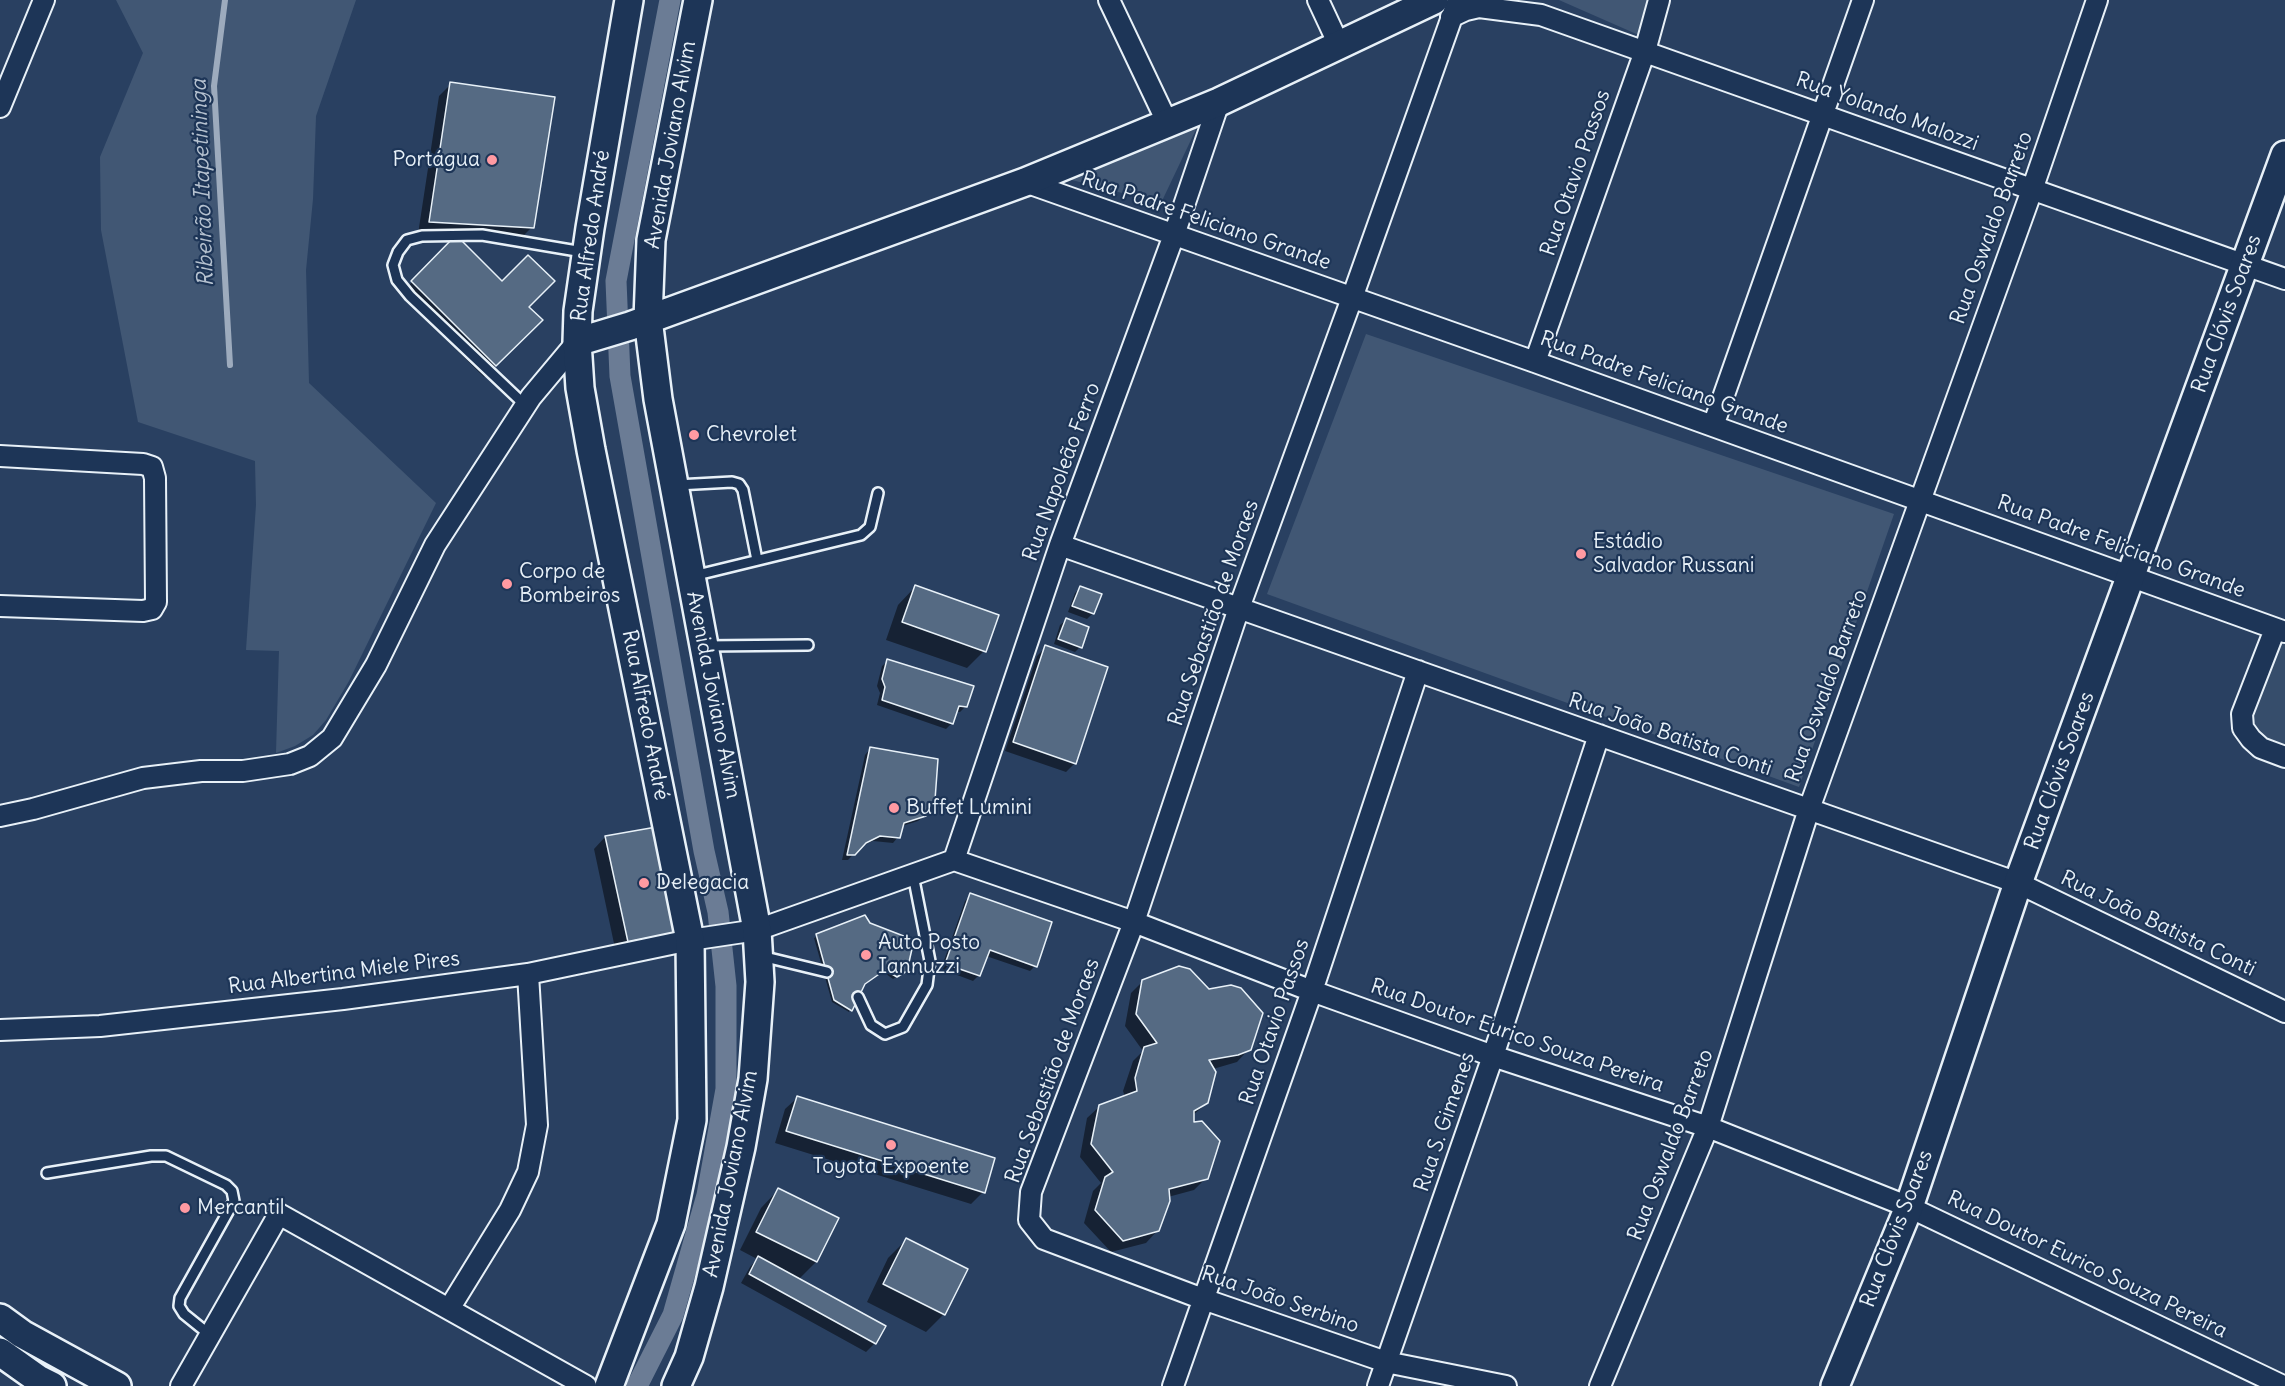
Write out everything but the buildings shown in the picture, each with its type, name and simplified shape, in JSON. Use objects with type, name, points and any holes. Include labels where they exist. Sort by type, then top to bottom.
[{"type":"main road","name":"Rua Alfredo André","points":[[609,1386],[671,1224],[692,1120],[695,939],[591,450],[580,388],[585,339],[578,311],[629,0]]},
{"type":"main road","name":"Avenida Joviano Alvim","points":[[676,1386],[688,1357],[709,1287],[741,1147],[753,1079],[760,982],[653,360],[639,323],[649,273],[651,240],[698,0]]},
{"type":"main road","points":[[585,339],[639,323],[1025,182],[1219,102],[1339,45],[1448,6]]},
{"type":"main road","name":"Rua Clóvis Soares","points":[[1834,1386],[1909,1207],[2018,883],[2285,155]]},
{"type":"main road","points":[[649,273],[659,290],[683,307]]},
{"type":"main road","points":[[653,360],[659,339],[668,323],[683,307]]},
{"type":"main road","points":[[0,1317],[22,1334],[117,1386]]},
{"type":"main road","points":[[0,1352],[38,1379],[52,1386]]},
{"type":"street","points":[[0,107],[44,0]]},
{"type":"street","points":[[1109,0],[1167,122]]},
{"type":"street","points":[[1318,0],[1339,45]]},
{"type":"street","name":"Rua Otavio Passos","points":[[1535,362],[1645,51],[1659,0]]},
{"type":"street","points":[[1713,426],[1863,0]]},
{"type":"street","name":"Rua Oswaldo Barreto","points":[[1600,1386],[1708,1127],[1809,810],[2032,190],[2097,0]]},
{"type":"street","name":"Rua Yolando Malozzi","points":[[1448,6],[1466,10],[1479,7],[1535,7],[1645,51],[2285,279]]},
{"type":"street","name":"Rua Sebastião de Moraes","points":[[1044,1239],[1029,1220],[1031,1192],[1134,922],[1239,608],[1352,298],[1448,6]]},
{"type":"street","name":"Rua Napoleão Ferro","points":[[954,860],[1060,544],[1174,235],[1219,102]]},
{"type":"street","name":"Rua Padre Feliciano Grande","points":[[1025,182],[1535,362],[2280,631]]},
{"type":"street","points":[[0,816],[143,778],[201,771],[243,771],[290,764],[310,756],[332,738],[376,665],[435,544],[526,406],[585,339]]},
{"type":"street","points":[[0,456],[143,464],[152,467],[155,478],[156,602],[152,609],[143,610],[0,606]]},
{"type":"street","name":"Rua João Batista Conti","points":[[1060,544],[2018,883],[2285,1012]]},
{"type":"street","points":[[2280,631],[2242,714],[2243,728],[2251,739],[2261,748],[2285,757]]},
{"type":"street","name":"Rua Otavio Passos","points":[[1173,1386],[1312,991],[1418,671]]},
{"type":"street","name":"Rua S. Gimenes","points":[[1378,1386],[1494,1056],[1599,735]]},
{"type":"street","name":"Rua Albertina Miele Pires","points":[[0,1030],[100,1026],[343,999],[528,974],[695,939],[751,940],[913,874],[954,860]]},
{"type":"street","name":"Rua Doutor Eurico Souza Pereira","points":[[954,860],[1134,922],[1312,991],[1494,1056],[1708,1127],[1909,1207],[2283,1386]]},
{"type":"street","points":[[448,1309],[510,1210],[528,1172],[537,1125],[528,974]]},
{"type":"street","points":[[181,1386],[279,1214],[586,1386]]},
{"type":"street","name":"Rua João Serbino","points":[[1044,1239],[1203,1299],[1386,1362],[1506,1386]]},
{"type":"lane","points":[[526,406],[410,296],[397,280],[393,265],[398,252],[407,240],[422,236],[482,235],[587,253]]},
{"type":"lane","points":[[674,485],[732,482],[739,484],[743,490],[757,560]]},
{"type":"lane","points":[[691,576],[861,535],[870,527],[878,493]]},
{"type":"lane","points":[[703,646],[807,645]]},
{"type":"lane","points":[[858,997],[871,1025],[885,1034],[903,1027],[927,985],[930,961],[913,874]]},
{"type":"lane","points":[[751,940],[827,972]]},
{"type":"lane","points":[[47,1173],[151,1155],[166,1156],[226,1185],[232,1191],[234,1201],[180,1298],[179,1306],[184,1314],[210,1335]]},
{"type":"shaded area","points":[[116,0],[356,0],[316,116],[313,199],[306,270],[309,383],[436,503],[349,681],[326,720],[313,735],[295,746],[276,753],[279,651],[246,650],[256,505],[255,461],[138,422],[101,230],[100,157],[143,53]]},
{"type":"shaded area","points":[[1559,0],[1649,0],[1641,36]]},
{"type":"shaded area","points":[[1199,123],[1161,203],[1068,179],[1162,137]]},
{"type":"shaded area","name":"Estádio Salvador Russani","points":[[1366,334],[1894,514],[1799,787],[1267,594]]},
{"type":"shaded area","points":[[2279,635],[2285,638],[2285,749],[2265,742],[2250,725],[2249,715]]},
{"type":"waterway","name":"Ribeirão Itapetininga","points":[[225,0],[214,86],[230,365]]},
{"type":"waterway","points":[[637,1386],[673,1315],[707,1195],[726,1089],[726,986],[718,912],[704,851],[620,376],[616,281],[670,0]]},
{"type":"place","name":"Portágua","points":[[492,160]]},
{"type":"place","name":"Chevrolet","points":[[694,435]]},
{"type":"place","name":"Estádio Salvador Russani","points":[[1581,554]]},
{"type":"place","name":"Corpo de Bombeiros","points":[[507,584]]},
{"type":"place","name":"Buffet Lumini","points":[[894,808]]},
{"type":"place","name":"Delegacia","points":[[644,883]]},
{"type":"place","name":"Auto Posto Iannuzzi","points":[[866,955]]},
{"type":"place","name":"Toyota Expoente","points":[[891,1145]]},
{"type":"place","name":"Mercantil","points":[[185,1208]]}]
